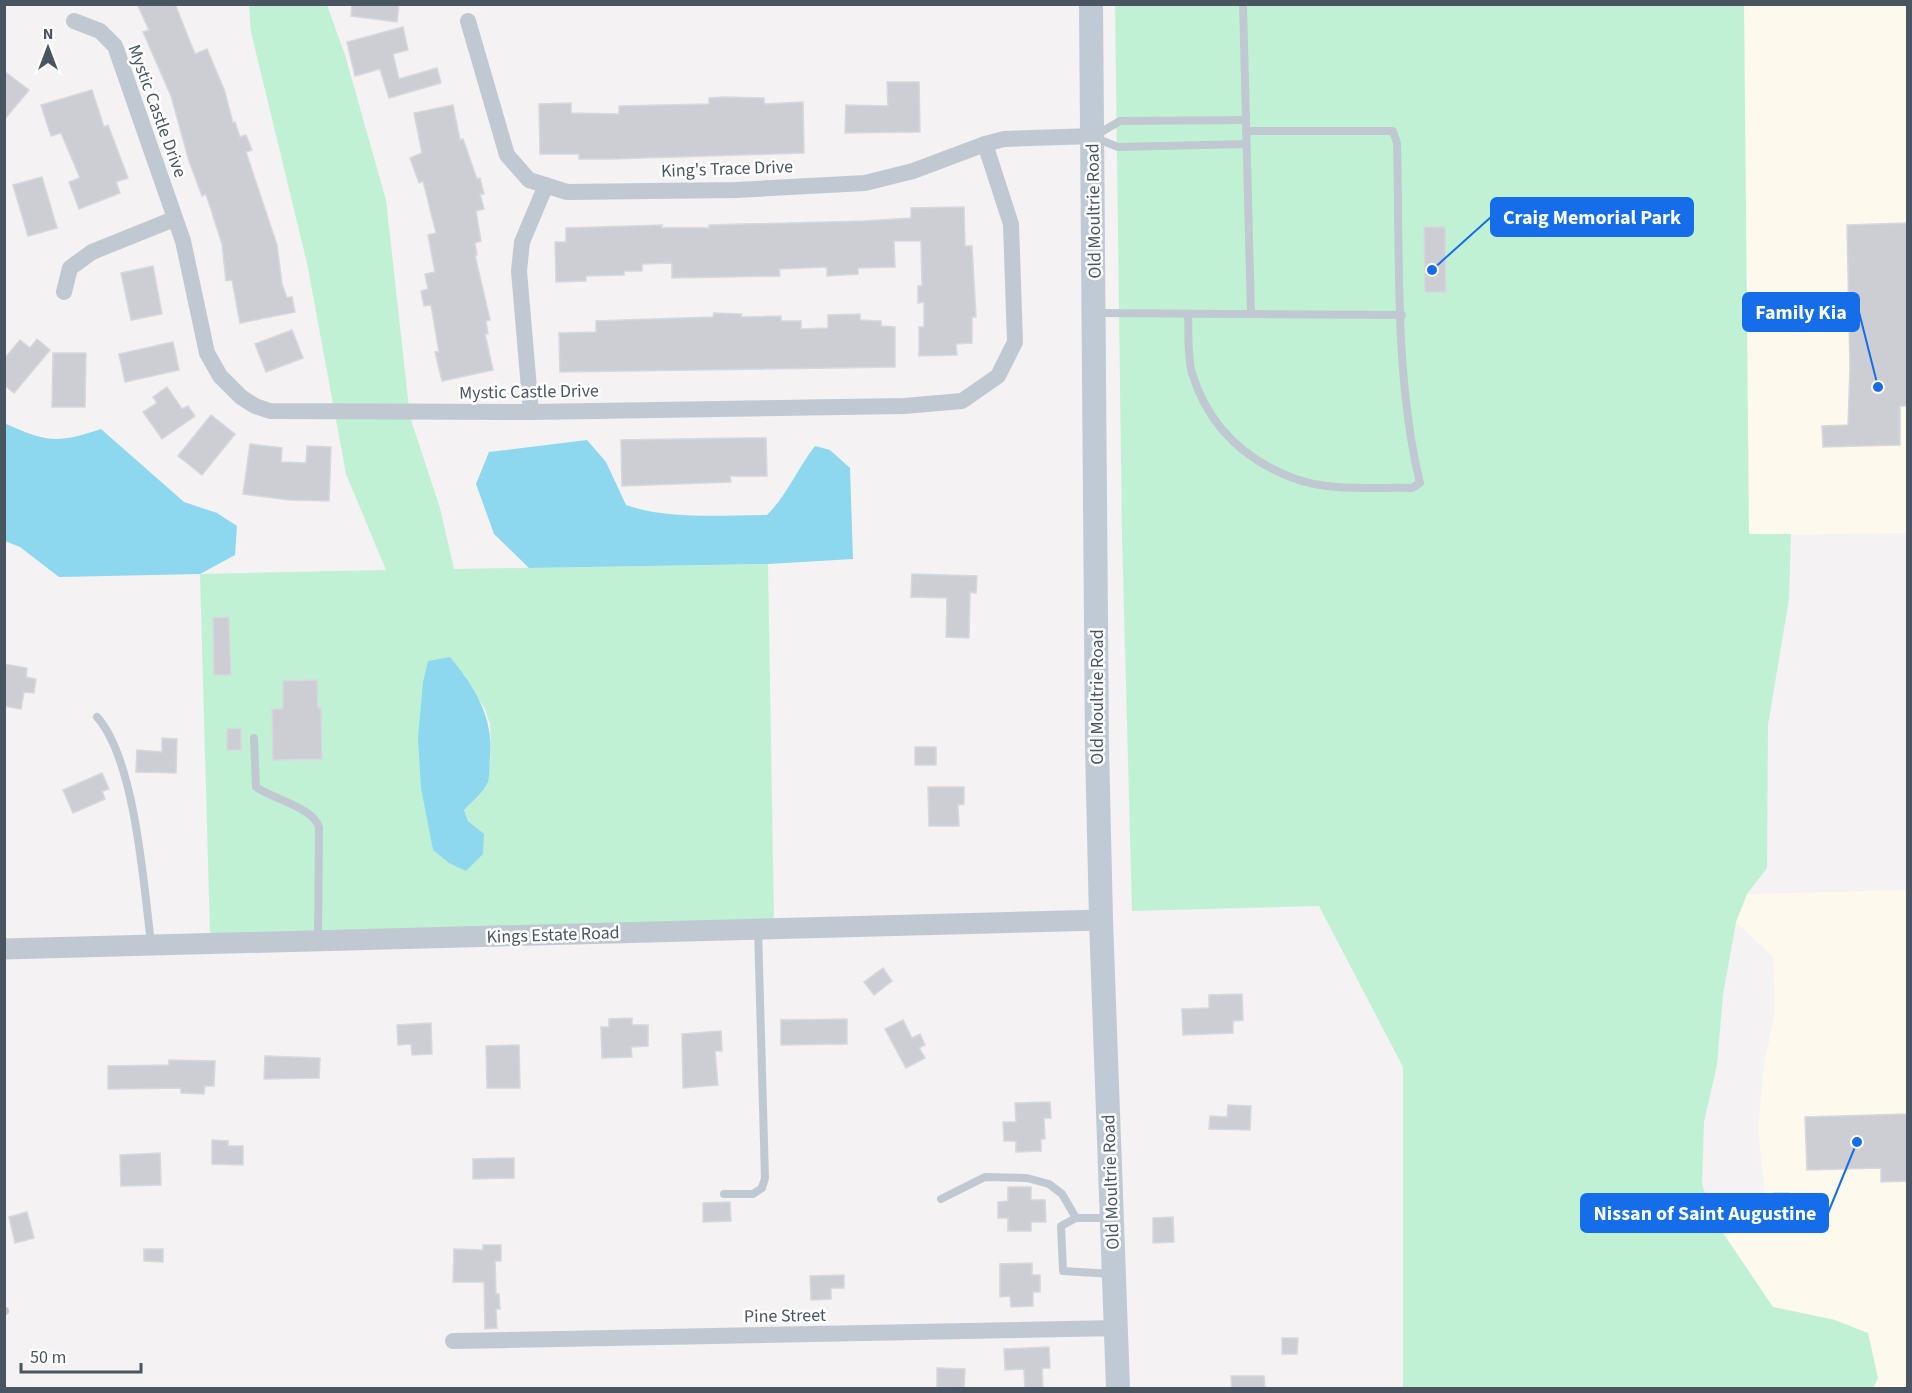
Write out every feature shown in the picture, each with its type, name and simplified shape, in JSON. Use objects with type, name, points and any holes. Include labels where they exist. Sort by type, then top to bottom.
[{"type":"main road","name":"Old Moultrie Road","points":[[1091,4],[1101,920],[1118,1389]]},
{"type":"street","name":"Mystic Castle Drive","points":[[74,21],[100,31],[115,46],[183,241],[207,353],[220,376],[241,397],[255,406],[292,413],[893,406],[962,401],[998,376],[1015,342],[1011,224],[985,144]]},
{"type":"street","name":"King's Trace Drive","points":[[468,21],[507,155],[529,180],[567,192],[736,190],[865,183],[913,171],[985,144],[1014,139],[1093,136]]},
{"type":"street","points":[[531,412],[519,271],[522,242],[546,185]]},
{"type":"street","points":[[64,292],[70,268],[92,252],[174,219]]},
{"type":"street","name":"Kings Estate Road","points":[[4,949],[1101,920]]},
{"type":"street","name":"Pine Street","points":[[453,1341],[1117,1328]]},
{"type":"lane","points":[[1243,4],[1251,314]]},
{"type":"lane","points":[[1093,136],[1120,121],[1246,120]]},
{"type":"lane","points":[[1188,314],[1191,371],[1209,415],[1238,448],[1294,479],[1341,487],[1412,488],[1420,483],[1412,452],[1402,315],[1397,143],[1393,130],[1246,131]]},
{"type":"lane","points":[[1093,136],[1118,147],[1246,144]]},
{"type":"lane","points":[[1096,313],[1402,315]]},
{"type":"lane","points":[[97,717],[114,743],[128,797],[142,863],[151,945]]},
{"type":"lane","points":[[254,738],[256,787],[272,798],[316,818],[319,827],[318,940]]},
{"type":"lane","points":[[724,1194],[753,1194],[762,1188],[765,1178],[758,929]]},
{"type":"lane","points":[[941,1199],[985,1177],[1027,1178],[1049,1184],[1062,1194],[1076,1218]]},
{"type":"lane","points":[[1113,1218],[1076,1218],[1061,1226],[1063,1271],[1115,1274]]},
{"type":"shaded area","points":[[1744,5],[1907,5],[1907,533],[1749,535]]},
{"type":"shaded area","points":[[1907,890],[1907,1388],[1873,1388],[1878,1378],[1835,1320],[1773,1307],[1726,1236],[1767,1215],[1758,1127],[1764,1064],[1775,1011],[1773,957],[1736,922],[1747,894]]},
{"type":"green space","points":[[249,5],[327,5],[345,55],[386,200],[410,417],[440,508],[454,569],[768,564],[774,919],[210,934],[200,574],[386,570],[346,474],[307,263],[251,32]],"holes":[[[463,673],[485,709],[490,724],[491,751],[488,781],[477,798],[464,810],[468,821],[483,834],[433,850],[430,824]]]},
{"type":"green space","points":[[1115,5],[1744,5],[1749,534],[1791,534],[1789,599],[1768,725],[1767,868],[1747,894],[1736,922],[1723,995],[1717,1065],[1704,1122],[1702,1184],[1714,1220],[1773,1307],[1835,1320],[1868,1333],[1878,1378],[1873,1388],[1403,1388],[1403,1067],[1319,906],[1132,911],[1122,536]]},
{"type":"water","points":[[4,423],[31,434],[52,439],[73,437],[101,429],[184,502],[217,513],[237,526],[235,555],[200,574],[59,577],[20,547],[5,541]]},
{"type":"water","points":[[587,440],[606,462],[626,505],[660,513],[696,516],[767,515],[781,499],[815,446],[830,450],[850,468],[853,559],[768,564],[529,568],[494,534],[476,484],[489,452]]},
{"type":"water","points":[[450,657],[481,704],[486,716],[490,743],[488,782],[464,810],[468,821],[484,834],[483,854],[466,871],[449,863],[433,850],[421,788],[418,738],[423,682],[428,661]]},
{"type":"building","points":[[137,4],[175,4],[195,54],[207,49],[224,89],[233,123],[235,122],[240,137],[246,135],[252,150],[246,152],[277,245],[282,284],[287,298],[292,297],[295,312],[240,323],[232,280],[226,281],[222,244],[206,194],[202,196],[189,161],[171,96],[143,32],[149,30]]},
{"type":"building","points":[[352,4],[399,4],[397,22],[351,16]]},
{"type":"building","points":[[403,27],[408,50],[393,54],[399,79],[437,68],[441,83],[389,98],[380,69],[355,76],[347,42]]},
{"type":"building","points":[[4,71],[29,90],[4,120]]},
{"type":"building","points":[[887,82],[919,82],[920,132],[845,133],[846,105],[888,106]]},
{"type":"building","points":[[92,90],[104,127],[108,125],[128,178],[116,182],[120,193],[79,209],[69,182],[80,178],[61,133],[51,136],[41,105]]},
{"type":"building","points":[[709,98],[764,98],[764,104],[803,102],[804,153],[611,159],[579,159],[579,154],[540,154],[539,104],[571,103],[571,113],[619,114],[619,106],[709,104]]},
{"type":"building","points":[[453,105],[460,140],[463,139],[477,179],[480,178],[484,194],[480,194],[484,209],[476,211],[481,241],[475,243],[477,255],[475,255],[490,320],[486,321],[488,334],[485,334],[493,370],[442,381],[435,352],[439,352],[431,305],[424,306],[421,291],[428,289],[425,274],[435,272],[428,235],[436,233],[423,181],[419,183],[410,158],[422,153],[414,113]]},
{"type":"building","points":[[42,177],[57,228],[28,236],[13,185]]},
{"type":"building","points":[[964,207],[965,246],[972,246],[976,317],[972,317],[972,343],[956,344],[957,355],[919,356],[919,327],[924,327],[924,302],[918,303],[918,286],[922,286],[921,241],[894,241],[895,267],[858,268],[858,274],[827,276],[827,267],[779,269],[780,276],[672,278],[672,263],[642,264],[642,271],[624,271],[624,275],[586,276],[586,281],[556,282],[555,242],[566,242],[566,228],[662,225],[662,228],[709,228],[709,225],[864,221],[911,218],[911,208]]},
{"type":"building","points":[[1908,223],[1908,406],[1900,406],[1900,445],[1823,447],[1822,426],[1848,425],[1850,368],[1847,225]]},
{"type":"building","points":[[1424,227],[1445,227],[1446,292],[1425,292]]},
{"type":"building","points":[[153,266],[162,314],[131,320],[121,273]]},
{"type":"building","points":[[714,313],[742,314],[741,317],[781,316],[781,321],[801,321],[801,329],[828,328],[828,315],[860,314],[860,320],[881,321],[881,326],[895,327],[895,367],[560,372],[559,333],[596,332],[596,321],[713,317]]},
{"type":"building","points":[[292,330],[303,358],[266,372],[255,344]]},
{"type":"building","points":[[37,339],[50,350],[14,393],[4,385],[4,359],[20,340],[30,348]]},
{"type":"building","points":[[173,342],[179,370],[125,382],[119,354]]},
{"type":"building","points":[[53,353],[86,353],[85,407],[52,407]]},
{"type":"building","points":[[167,387],[182,409],[188,406],[195,416],[162,439],[143,412],[157,403],[153,397]]},
{"type":"building","points":[[211,415],[235,434],[202,475],[178,456]]},
{"type":"building","points":[[766,438],[767,476],[730,476],[731,482],[622,486],[621,440]]},
{"type":"building","points":[[250,444],[282,448],[281,462],[306,463],[307,446],[331,447],[329,501],[290,500],[243,494]]},
{"type":"building","points":[[912,574],[977,576],[976,593],[970,592],[969,638],[946,637],[947,598],[911,597]]},
{"type":"building","points":[[229,617],[231,675],[214,675],[213,618]]},
{"type":"building","points":[[4,664],[27,668],[26,677],[36,679],[34,693],[24,692],[21,709],[4,706]]},
{"type":"building","points":[[317,680],[318,708],[321,708],[322,759],[273,760],[272,709],[283,709],[283,681]]},
{"type":"building","points":[[241,728],[241,750],[227,750],[227,729]]},
{"type":"building","points":[[162,738],[177,739],[176,773],[136,772],[137,750],[162,752]]},
{"type":"building","points":[[915,747],[936,747],[936,765],[915,765]]},
{"type":"building","points":[[102,773],[109,789],[102,791],[105,799],[73,813],[63,790]]},
{"type":"building","points":[[928,787],[964,787],[964,804],[958,805],[959,826],[929,826]]},
{"type":"building","points":[[883,968],[892,981],[874,995],[864,982]]},
{"type":"building","points":[[1242,994],[1243,1020],[1233,1021],[1233,1033],[1183,1035],[1182,1009],[1209,1008],[1209,995]]},
{"type":"building","points":[[632,1018],[632,1025],[648,1025],[648,1046],[631,1047],[632,1057],[602,1058],[601,1027],[609,1027],[609,1019]]},
{"type":"building","points":[[847,1019],[847,1044],[781,1045],[781,1020]]},
{"type":"building","points":[[903,1020],[912,1038],[920,1034],[925,1045],[919,1048],[925,1058],[906,1068],[885,1029]]},
{"type":"building","points":[[431,1023],[432,1054],[412,1055],[411,1044],[398,1045],[397,1025]]},
{"type":"building","points":[[721,1031],[722,1051],[715,1051],[718,1085],[683,1088],[682,1034]]},
{"type":"building","points":[[519,1045],[520,1088],[487,1088],[486,1046]]},
{"type":"building","points":[[265,1056],[320,1058],[319,1078],[264,1079]]},
{"type":"building","points":[[169,1060],[215,1061],[214,1086],[205,1086],[204,1094],[181,1093],[181,1088],[108,1089],[108,1066],[169,1065]]},
{"type":"building","points":[[1050,1102],[1051,1118],[1044,1118],[1045,1139],[1041,1139],[1041,1151],[1016,1152],[1016,1141],[1004,1141],[1003,1122],[1016,1122],[1015,1103]]},
{"type":"building","points":[[1228,1105],[1251,1106],[1250,1130],[1209,1129],[1210,1116],[1227,1117]]},
{"type":"building","points":[[1908,1114],[1908,1181],[1881,1182],[1881,1168],[1807,1170],[1805,1117]]},
{"type":"building","points":[[212,1140],[228,1141],[228,1146],[243,1146],[243,1165],[212,1164]]},
{"type":"building","points":[[160,1153],[161,1185],[121,1186],[120,1155]]},
{"type":"building","points":[[514,1158],[514,1178],[473,1179],[473,1159]]},
{"type":"building","points":[[1008,1187],[1031,1187],[1031,1200],[1045,1200],[1046,1222],[1031,1222],[1031,1231],[1008,1231],[1008,1218],[998,1218],[998,1202],[1008,1201]]},
{"type":"building","points":[[1774,1193],[1789,1193],[1790,1231],[1774,1232]]},
{"type":"building","points":[[730,1202],[731,1221],[703,1222],[703,1203]]},
{"type":"building","points":[[27,1212],[34,1238],[15,1243],[9,1217]]},
{"type":"building","points":[[1173,1217],[1174,1242],[1153,1243],[1153,1218]]},
{"type":"building","points":[[483,1245],[501,1245],[501,1261],[495,1261],[496,1294],[499,1294],[500,1309],[496,1309],[497,1328],[485,1329],[484,1282],[453,1282],[454,1249],[483,1250]]},
{"type":"building","points":[[144,1249],[163,1249],[163,1262],[144,1261]]},
{"type":"building","points":[[1032,1263],[1032,1275],[1040,1275],[1040,1292],[1033,1292],[1033,1306],[1011,1307],[1010,1296],[1000,1297],[1000,1264]]},
{"type":"building","points":[[844,1275],[844,1288],[831,1288],[831,1299],[811,1300],[810,1276]]},
{"type":"building","points":[[1282,1338],[1298,1338],[1297,1354],[1282,1354]]},
{"type":"building","points":[[1049,1347],[1050,1368],[1042,1368],[1043,1389],[1025,1389],[1024,1369],[1005,1370],[1004,1349]]},
{"type":"building","points":[[937,1368],[965,1369],[964,1388],[937,1387]]},
{"type":"building","points":[[1231,1376],[1264,1376],[1265,1389],[1232,1389]]},
{"type":"place","name":"Craig Memorial Park","points":[[1432,270]]},
{"type":"place","name":"Family Kia","points":[[1878,387]]},
{"type":"place","name":"Nissan of Saint Augustine","points":[[1857,1142]]}]
